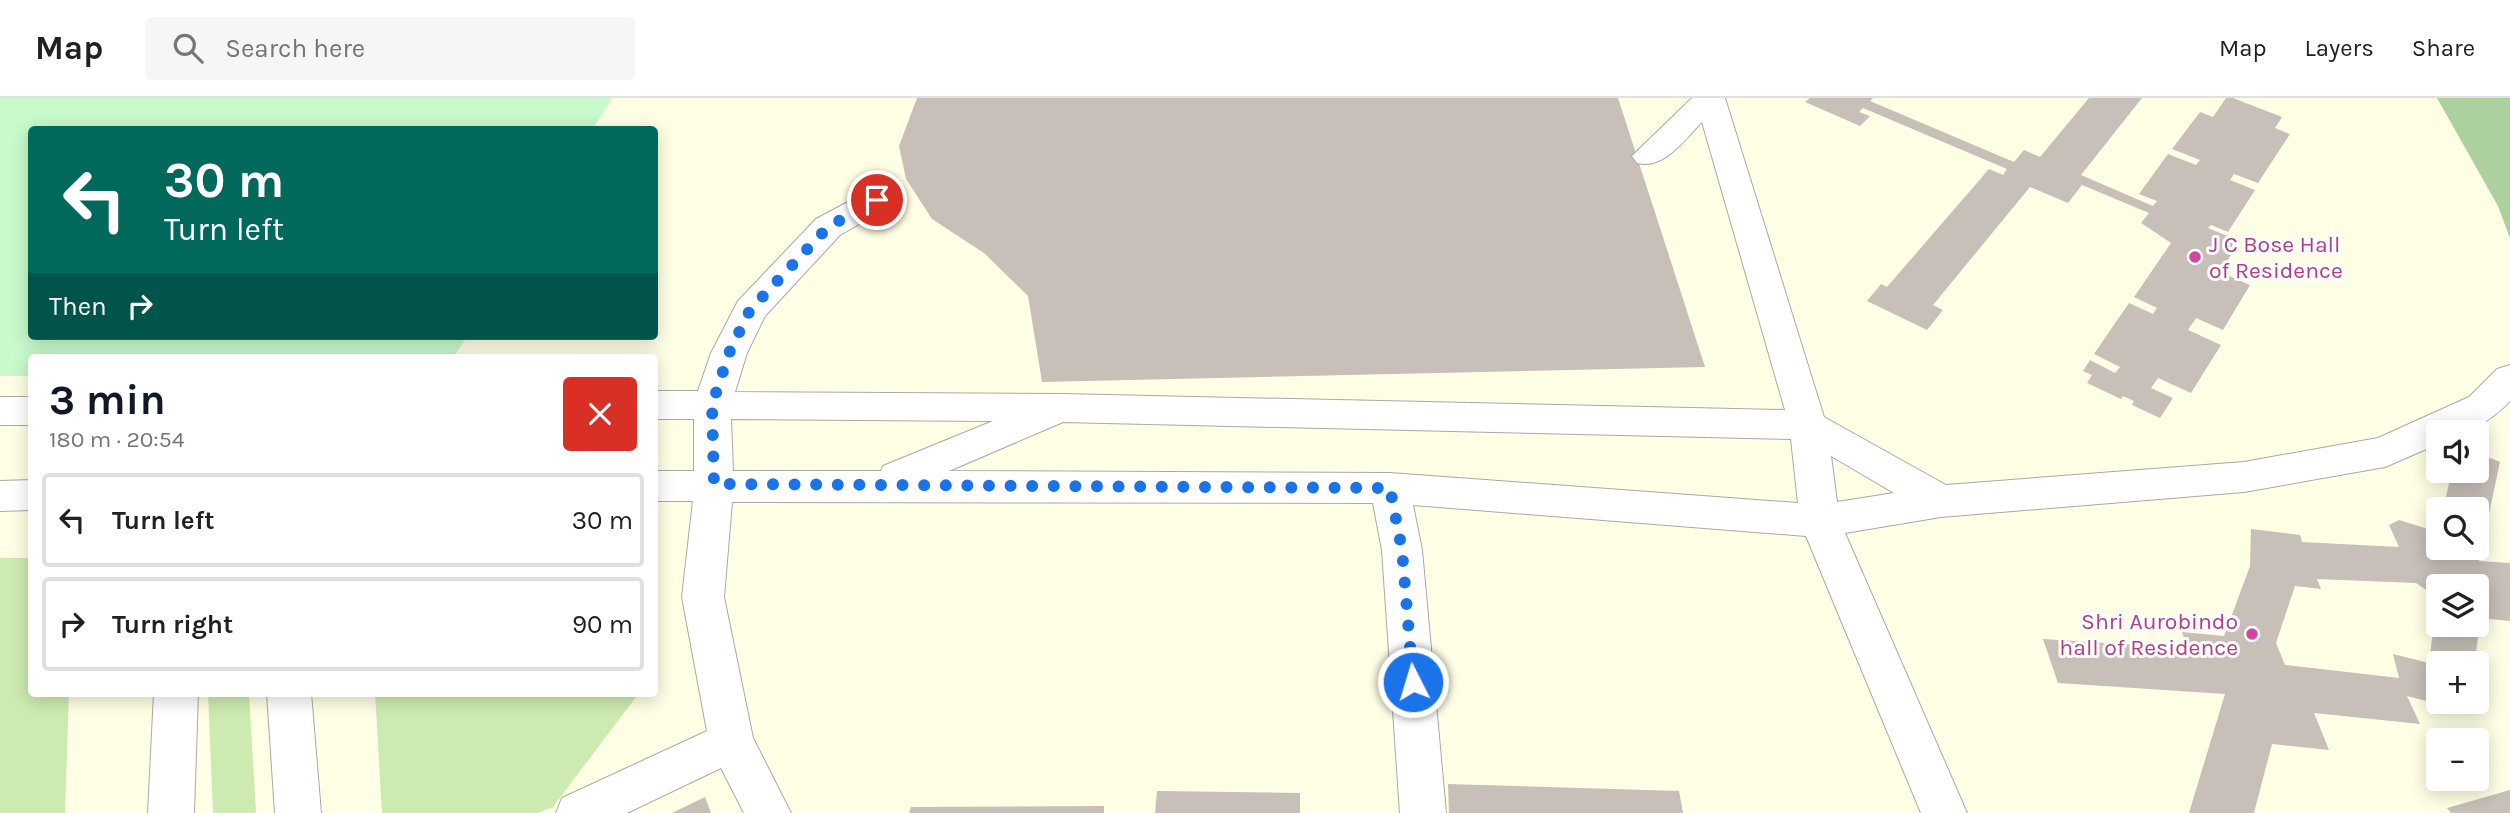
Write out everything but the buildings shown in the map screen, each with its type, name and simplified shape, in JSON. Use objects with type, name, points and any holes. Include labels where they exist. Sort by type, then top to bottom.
[{"type":"street","points":[[1648,156],[1710,98],[1808,425],[1820,521],[1944,813]]},
{"type":"street","points":[[768,813],[731,741],[703,597],[714,484],[712,405],[729,353],[750,310],[828,227],[877,200]]},
{"type":"street","points":[[658,485],[1390,488],[1820,521],[1941,501],[2244,477],[2385,452],[2482,407],[2510,378]]},
{"type":"street","points":[[658,405],[1063,408],[1808,425],[1941,501]]},
{"type":"street","points":[[880,484],[1063,408]]},
{"type":"street","points":[[0,411],[28,411]]},
{"type":"street","points":[[1390,488],[1402,550],[1423,813]]},
{"type":"street","points":[[0,496],[28,495]]},
{"type":"street","points":[[171,813],[176,697]]},
{"type":"street","points":[[289,697],[298,813]]},
{"type":"street","points":[[579,813],[731,741]]},
{"type":"shaded area","points":[[0,98],[2510,98],[2510,813],[0,813]]},
{"type":"green space","points":[[0,98],[612,98],[595,126],[28,126],[28,340],[465,340],[456,354],[28,354],[28,376],[0,376]]},
{"type":"green space","points":[[2437,98],[2510,98],[2510,238],[2498,206]]},
{"type":"green space","points":[[0,558],[28,558],[28,697],[69,697],[65,813],[0,813]]},
{"type":"green space","points":[[208,697],[249,697],[256,813],[213,813]]},
{"type":"green space","points":[[375,697],[636,697],[553,807],[537,813],[382,813]]},
{"type":"place","name":"J C Bose Hall of Residence","points":[[2195,257]]},
{"type":"place","name":"Shri Aurobindo hall of Residence","points":[[2252,634]]},
{"type":"route","points":[[877,200],[828,227],[750,310],[729,353],[712,405],[714,484],[1390,488],[1402,550],[1413,682]]}]
